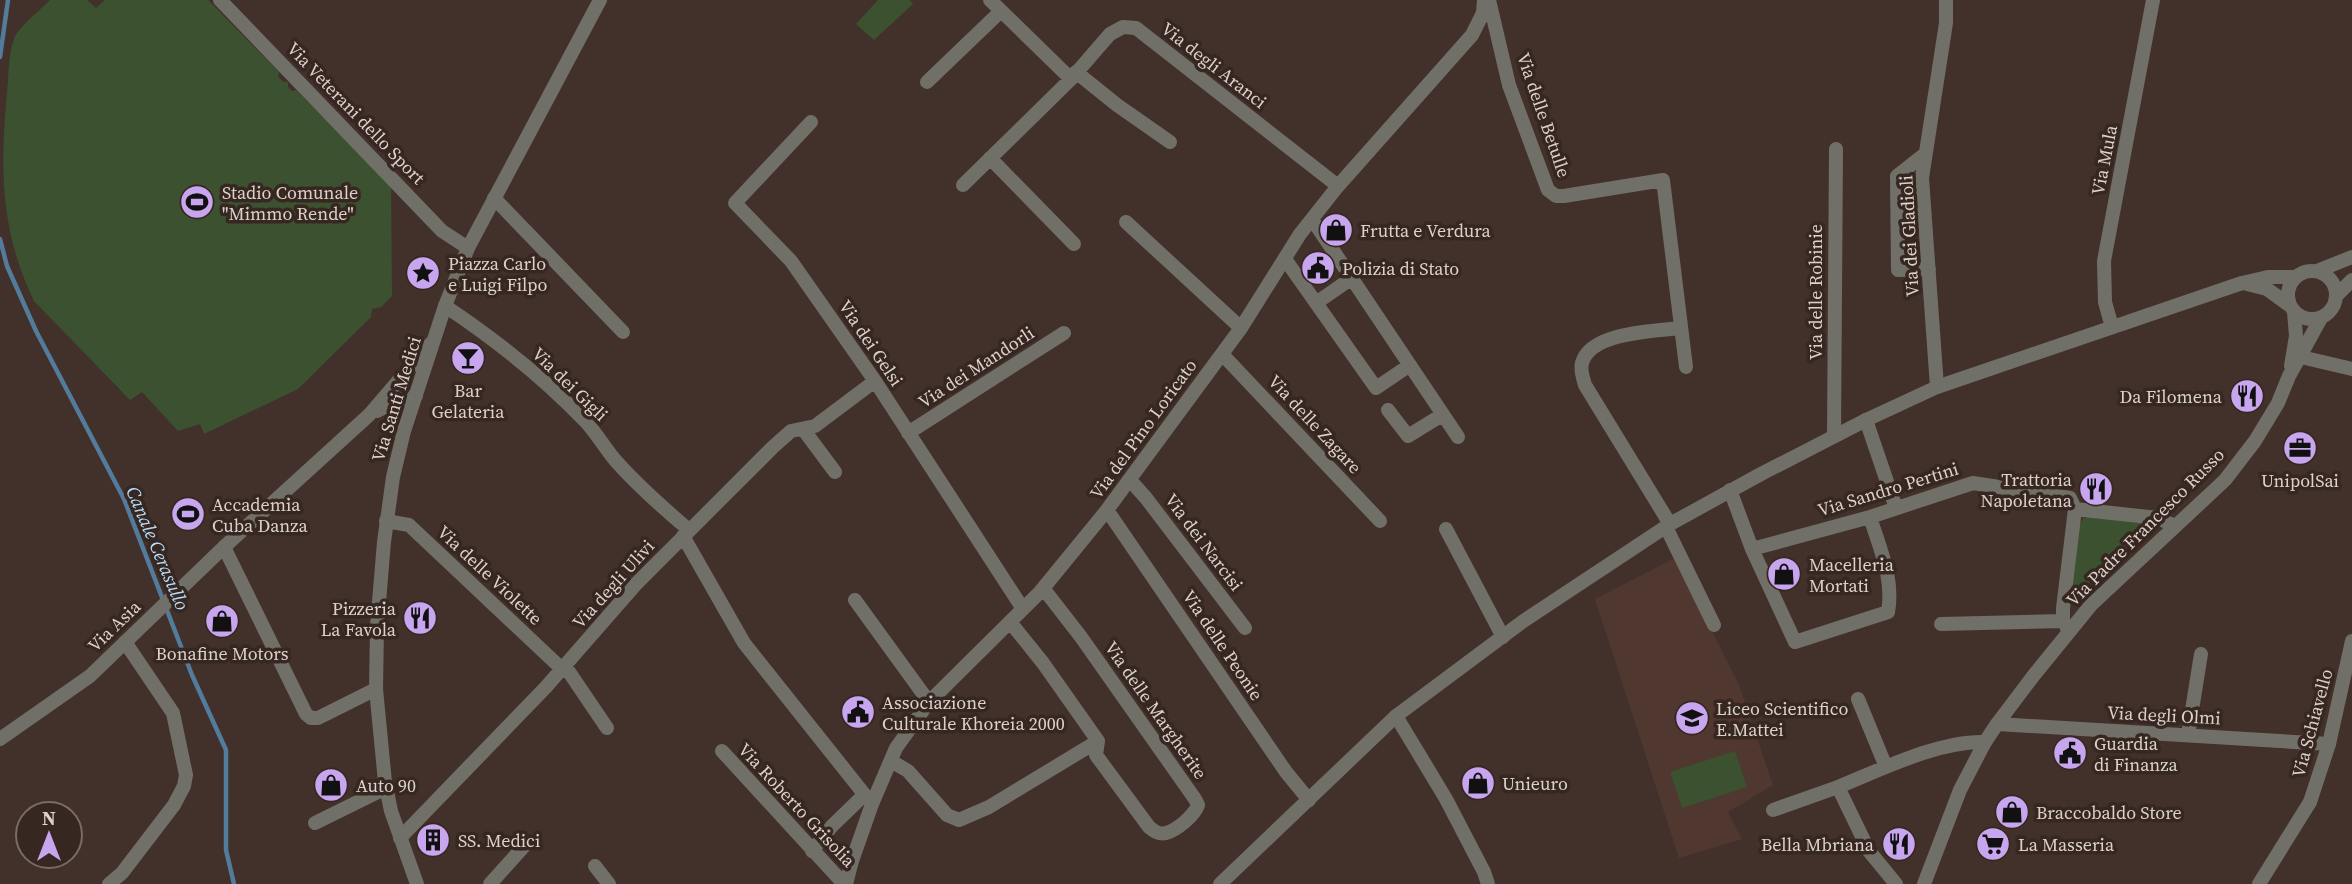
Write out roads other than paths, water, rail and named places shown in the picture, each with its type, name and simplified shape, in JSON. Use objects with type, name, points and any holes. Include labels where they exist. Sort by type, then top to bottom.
[{"type":"street","name":"Via Veterani dello Sport","points":[[220,0],[442,231],[468,248]]},
{"type":"street","name":"Via Santi Medici","points":[[417,884],[386,788],[376,689],[377,626],[386,521],[393,477],[404,431],[445,306],[468,248],[600,0]]},
{"type":"street","points":[[990,0],[1073,75],[1170,142]]},
{"type":"street","name":"Via del Pino Loricato","points":[[845,884],[868,800],[896,748],[929,702],[1043,588],[1107,510],[1241,328],[1312,219],[1472,35],[1487,0]]},
{"type":"street","name":"Via delle Betulle","points":[[1487,0],[1509,85],[1548,190],[1556,196],[1564,196],[1662,180],[1686,367]]},
{"type":"street","name":"Via dei Gladioli","points":[[1937,387],[1922,178],[1946,23],[1946,0]]},
{"type":"street","name":"Via Mula","points":[[2112,327],[2105,302],[2104,261],[2153,0]]},
{"type":"street","points":[[927,82],[1001,11]]},
{"type":"street","name":"Via degli Aranci","points":[[1073,75],[1110,34],[1123,26],[1136,28],[1338,186]]},
{"type":"street","points":[[963,185],[1073,75]]},
{"type":"street","name":"Via dei Gelsi","points":[[811,122],[735,203],[791,261],[875,381],[1023,609]]},
{"type":"street","name":"Via delle Robinie","points":[[1834,436],[1836,149]]},
{"type":"street","points":[[1925,154],[1897,176],[1898,270],[1929,269]]},
{"type":"street","points":[[990,158],[1074,244]]},
{"type":"street","points":[[494,198],[623,332]]},
{"type":"street","points":[[1312,219],[1458,437]]},
{"type":"street","points":[[1126,222],[1241,328]]},
{"type":"street","points":[[1220,884],[1396,716],[1503,636],[1620,555],[1730,490],[1937,387],[2242,283],[2268,277],[2296,277],[2352,257]]},
{"type":"street","points":[[1285,259],[1376,388],[1410,365]]},
{"type":"street","points":[[2317,271],[2333,283],[2336,296]]},
{"type":"street","points":[[2291,308],[2288,290],[2296,277]]},
{"type":"street","points":[[1316,303],[1352,278]]},
{"type":"street","points":[[2242,283],[2267,289],[2307,319],[2321,318],[2332,309],[2336,296],[2352,280]]},
{"type":"street","name":"Via dei Gigli","points":[[445,306],[492,337],[543,382],[586,423],[614,458],[686,533],[744,643],[868,800]]},
{"type":"street","name":"Via Padre Francesco Russo","points":[[2289,376],[2296,336],[2291,308]]},
{"type":"street","name":"Via Padre Francesco Russo","points":[[1924,884],[1959,790],[1997,724],[2066,626],[2225,480],[2255,441],[2278,403],[2289,376],[2321,318]]},
{"type":"street","points":[[1681,328],[1612,337],[1590,352],[1582,361],[1581,371],[1585,384],[1668,525],[1714,625]]},
{"type":"street","name":"Via dei Mandorli","points":[[908,433],[1064,333]]},
{"type":"street","name":"Via Asia","points":[[0,739],[90,676],[224,547],[369,415],[435,338]]},
{"type":"street","name":"Via delle Zagare","points":[[1222,354],[1380,521]]},
{"type":"street","points":[[2301,357],[2352,369]]},
{"type":"street","name":"Via degli Ulivi","points":[[400,838],[563,668],[637,583],[774,447],[791,431],[815,426],[875,381]]},
{"type":"street","points":[[394,386],[404,384],[411,387],[416,396]]},
{"type":"street","name":"Via Asia","points":[[369,415],[396,401],[416,396]]},
{"type":"street","points":[[1388,410],[1408,436],[1442,415]]},
{"type":"street","points":[[369,415],[388,413],[404,431]]},
{"type":"street","points":[[1866,420],[1896,508]]},
{"type":"street","points":[[803,429],[835,472]]},
{"type":"street","name":"Via dei Narcisi","points":[[1130,480],[1245,628]]},
{"type":"street","name":"Via Sandro Pertini","points":[[1752,549],[1870,517],[1973,483],[2070,498],[2075,509],[2158,518],[2175,526]]},
{"type":"street","points":[[1730,490],[1752,549],[1795,642],[1888,612],[1891,594],[1888,571],[1870,517]]},
{"type":"street","points":[[1941,624],[2066,626],[2075,509]]},
{"type":"street","name":"Via delle Peonie","points":[[1107,510],[1286,772],[1309,800]]},
{"type":"street","name":"Via delle Violette","points":[[386,521],[409,525],[563,668],[607,728]]},
{"type":"street","points":[[1446,529],[1503,636]]},
{"type":"street","points":[[224,547],[306,714],[311,718],[318,718],[376,689]]},
{"type":"street","name":"Via delle Margherite","points":[[1010,622],[1043,663],[1098,741],[1097,755],[1149,828],[1168,833],[1196,811],[1198,805],[1195,799],[1081,637],[1043,588]]},
{"type":"street","points":[[855,600],[929,702]]},
{"type":"street","name":"Via Schiavello","points":[[2259,884],[2310,802],[2348,679],[2352,641]]},
{"type":"street","points":[[110,884],[125,878],[174,805],[184,786],[186,775],[173,713],[125,642]]},
{"type":"street","points":[[2188,735],[2201,654]]},
{"type":"street","points":[[1858,699],[1886,767]]},
{"type":"street","points":[[1396,716],[1446,799],[1488,884]]},
{"type":"street","name":"Via degli Olmi","points":[[1997,724],[2329,744]]},
{"type":"street","points":[[891,761],[908,771],[947,815],[959,820],[989,807],[1098,741]]},
{"type":"street","points":[[1773,810],[1957,743],[1985,742]]},
{"type":"street","name":"Via Roberto Grisolia","points":[[722,751],[845,884]]},
{"type":"street","points":[[1838,787],[1869,851],[1896,884]]},
{"type":"street","points":[[315,822],[386,788]]},
{"type":"street","points":[[812,851],[832,826],[868,800]]},
{"type":"street","points":[[491,884],[524,846]]},
{"type":"street","points":[[595,866],[609,884]]},
{"type":"waterway","name":"Canale Cerasullo","points":[[0,57],[8,0]]},
{"type":"waterway","name":"Canale Cerasullo","points":[[0,239],[7,266],[36,331],[124,499],[192,675],[226,750],[226,850],[234,884]]},
{"type":"place","name":"Stadio Comunale \"Mimmo Rende\"","points":[[197,202]]},
{"type":"place","name":"Frutta e Verdura","points":[[1336,230]]},
{"type":"place","name":"Polizia di Stato","points":[[1318,268]]},
{"type":"place","name":"Piazza Carlo e Luigi Filpo","points":[[423,273]]},
{"type":"place","name":"Bar Gelateria","points":[[468,358]]},
{"type":"place","name":"Da Filomena","points":[[2247,396]]},
{"type":"place","name":"UnipolSai","points":[[2300,448]]},
{"type":"place","name":"Trattoria Napoletana","points":[[2096,489]]},
{"type":"place","name":"Accademia Cuba Danza","points":[[188,514]]},
{"type":"place","name":"Macelleria Mortati","points":[[1784,574]]},
{"type":"place","name":"Pizzeria La Favola","points":[[420,618]]},
{"type":"place","name":"Bonafine Motors","points":[[222,621]]},
{"type":"place","name":"Associazione Culturale Khoreia 2000","points":[[858,712]]},
{"type":"place","name":"Liceo Scientifico E.Mattei","points":[[1692,718]]},
{"type":"place","name":"Guardia di Finanza","points":[[2070,753]]},
{"type":"place","name":"Unieuro","points":[[1478,783]]},
{"type":"place","name":"Auto 90","points":[[331,785]]},
{"type":"place","name":"Braccobaldo Store","points":[[2012,812]]},
{"type":"place","name":"SS. Medici","points":[[433,840]]},
{"type":"place","name":"Bella Mbriana","points":[[1899,844]]},
{"type":"place","name":"La Masseria","points":[[1993,844]]}]
